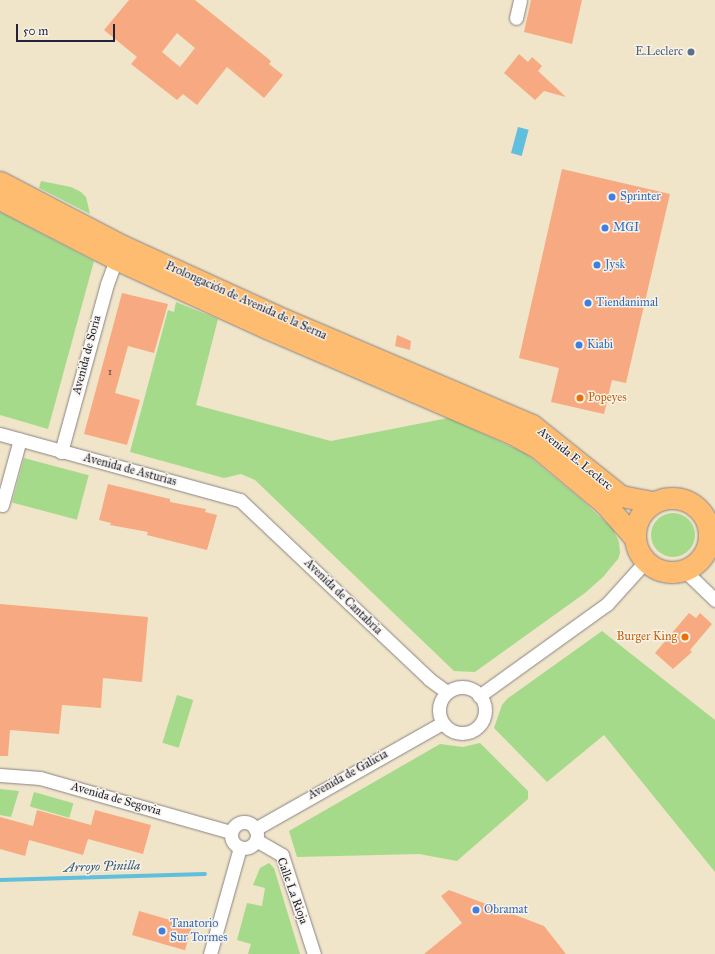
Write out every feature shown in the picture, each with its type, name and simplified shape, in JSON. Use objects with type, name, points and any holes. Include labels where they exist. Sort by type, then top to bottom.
[{"type":"main road","name":"Prolongación de Avenida de la Serna","points":[[0,182],[125,247],[494,416]]},
{"type":"main road","name":"Prolongación de Avenida de la Serna","points":[[0,199],[116,259],[267,328],[494,416]]},
{"type":"main road","name":"Avenida E. Leclerc","points":[[494,416],[532,425],[551,438],[621,496],[653,502]]},
{"type":"main road","name":"Avenida E. Leclerc","points":[[494,416],[538,448],[605,504],[635,538]]},
{"type":"main road","points":[[664,498],[679,498],[705,504],[705,516],[712,527],[708,546],[700,562],[684,571],[671,573],[657,570],[645,562],[638,551],[635,538],[636,524],[643,511],[653,502],[664,498]]},
{"type":"street","points":[[516,18],[520,0]]},
{"type":"street","name":"Avenida de Soria","points":[[61,452],[107,284],[116,259]]},
{"type":"street","name":"Avenida de Asturias","points":[[0,434],[240,500]]},
{"type":"street","points":[[2,505],[20,440]]},
{"type":"street","name":"Avenida de Cantabria","points":[[240,500],[429,680],[447,692]]},
{"type":"street","points":[[480,696],[607,604],[645,562]]},
{"type":"street","points":[[684,571],[715,600]]},
{"type":"street","points":[[461,687],[468,688],[480,696],[485,709],[482,722],[477,728],[470,732],[454,732],[442,723],[439,710],[447,692],[461,687]]},
{"type":"street","name":"Avenida de Galicia","points":[[255,834],[442,723]]},
{"type":"street","name":"Avenida de Segovia","points":[[0,775],[40,778],[231,832]]},
{"type":"street","points":[[242,822],[249,823],[255,834],[249,847],[240,847],[234,844],[231,832],[235,825],[242,822]]},
{"type":"street","name":"Calle La Rioja","points":[[255,834],[282,854],[314,954]]},
{"type":"street","points":[[210,954],[240,847]]},
{"type":"green space","points":[[41,181],[71,187],[81,192],[86,197],[90,214],[39,188]]},
{"type":"green space","points":[[0,212],[94,261],[48,429],[0,415]]},
{"type":"green space","points":[[176,302],[218,319],[196,405],[331,441],[448,418],[525,453],[583,501],[613,529],[619,542],[620,553],[618,559],[603,577],[585,593],[475,672],[454,671],[255,480],[241,474],[224,478],[130,452],[168,310],[174,312]]},
{"type":"green space","points":[[24,458],[89,475],[77,520],[12,502]]},
{"type":"green space","points":[[669,513],[677,513],[689,519],[695,531],[695,539],[689,551],[677,557],[669,557],[657,551],[651,539],[651,531],[657,519]]},
{"type":"green space","points":[[602,631],[715,720],[715,872],[604,735],[547,782],[494,728],[502,705],[507,699]]},
{"type":"green space","points":[[177,695],[193,700],[179,748],[162,743]]},
{"type":"green space","points":[[480,743],[528,791],[528,799],[457,861],[419,854],[297,857],[289,831],[440,744],[463,747]]},
{"type":"green space","points":[[0,789],[19,791],[11,817],[0,815]]},
{"type":"green space","points":[[34,792],[73,803],[69,818],[30,806]]},
{"type":"green space","points":[[269,863],[274,868],[300,954],[248,954],[251,944],[237,940],[247,903],[262,906],[265,888],[253,885],[260,868]]},
{"type":"water","points":[[518,127],[529,130],[522,156],[511,153]]},
{"type":"building","points":[[129,0],[195,0],[271,61],[269,64],[283,75],[264,98],[227,67],[197,105],[183,94],[177,100],[131,64],[137,57],[104,30]],"holes":[[[177,33],[195,48],[180,67],[162,52]]]},
{"type":"building","points":[[531,0],[582,0],[572,44],[524,32]]},
{"type":"building","points":[[519,54],[528,62],[532,57],[542,66],[538,71],[566,97],[544,91],[535,100],[504,73]]},
{"type":"building","points":[[562,169],[670,194],[626,383],[612,380],[604,414],[551,402],[559,368],[519,358]]},
{"type":"building","points":[[122,293],[168,304],[154,353],[128,346],[115,393],[140,400],[127,445],[84,434]]},
{"type":"building","points":[[397,335],[411,341],[410,350],[395,346]]},
{"type":"building","points":[[108,484],[170,499],[170,502],[206,509],[205,512],[217,515],[207,550],[147,535],[148,532],[110,525],[111,523],[99,520]]},
{"type":"building","points":[[0,604],[148,617],[142,682],[103,678],[101,708],[62,705],[59,734],[10,730],[8,756],[0,756]]},
{"type":"building","name":"Burger King","points":[[689,613],[696,618],[700,613],[712,624],[690,650],[692,652],[673,669],[655,653]]},
{"type":"building","points":[[37,810],[91,825],[95,810],[151,825],[143,854],[88,839],[83,855],[29,840],[25,856],[0,849],[0,817],[33,826]]},
{"type":"building","name":"Obramat","points":[[449,890],[544,926],[566,954],[424,954],[462,923],[441,896]]},
{"type":"building","name":"Tanatorio Sur Tormes","points":[[139,911],[192,926],[185,950],[132,935]]},
{"type":"waterway","name":"Arroyo Pinilla","points":[[0,880],[205,874]]},
{"type":"place","name":"E.Leclerc","points":[[691,52]]},
{"type":"place","name":"Sprinter","points":[[612,197]]},
{"type":"place","name":"MGI","points":[[605,228]]},
{"type":"place","name":"Jysk","points":[[597,265]]},
{"type":"place","name":"Tiendanimal","points":[[588,303]]},
{"type":"place","name":"Kiabi","points":[[579,345]]},
{"type":"place","name":"Popeyes","points":[[580,398]]},
{"type":"place","name":"Burger King","points":[[685,637]]},
{"type":"place","name":"Obramat","points":[[476,910]]},
{"type":"place","name":"Tanatorio Sur Tormes","points":[[162,931]]}]
